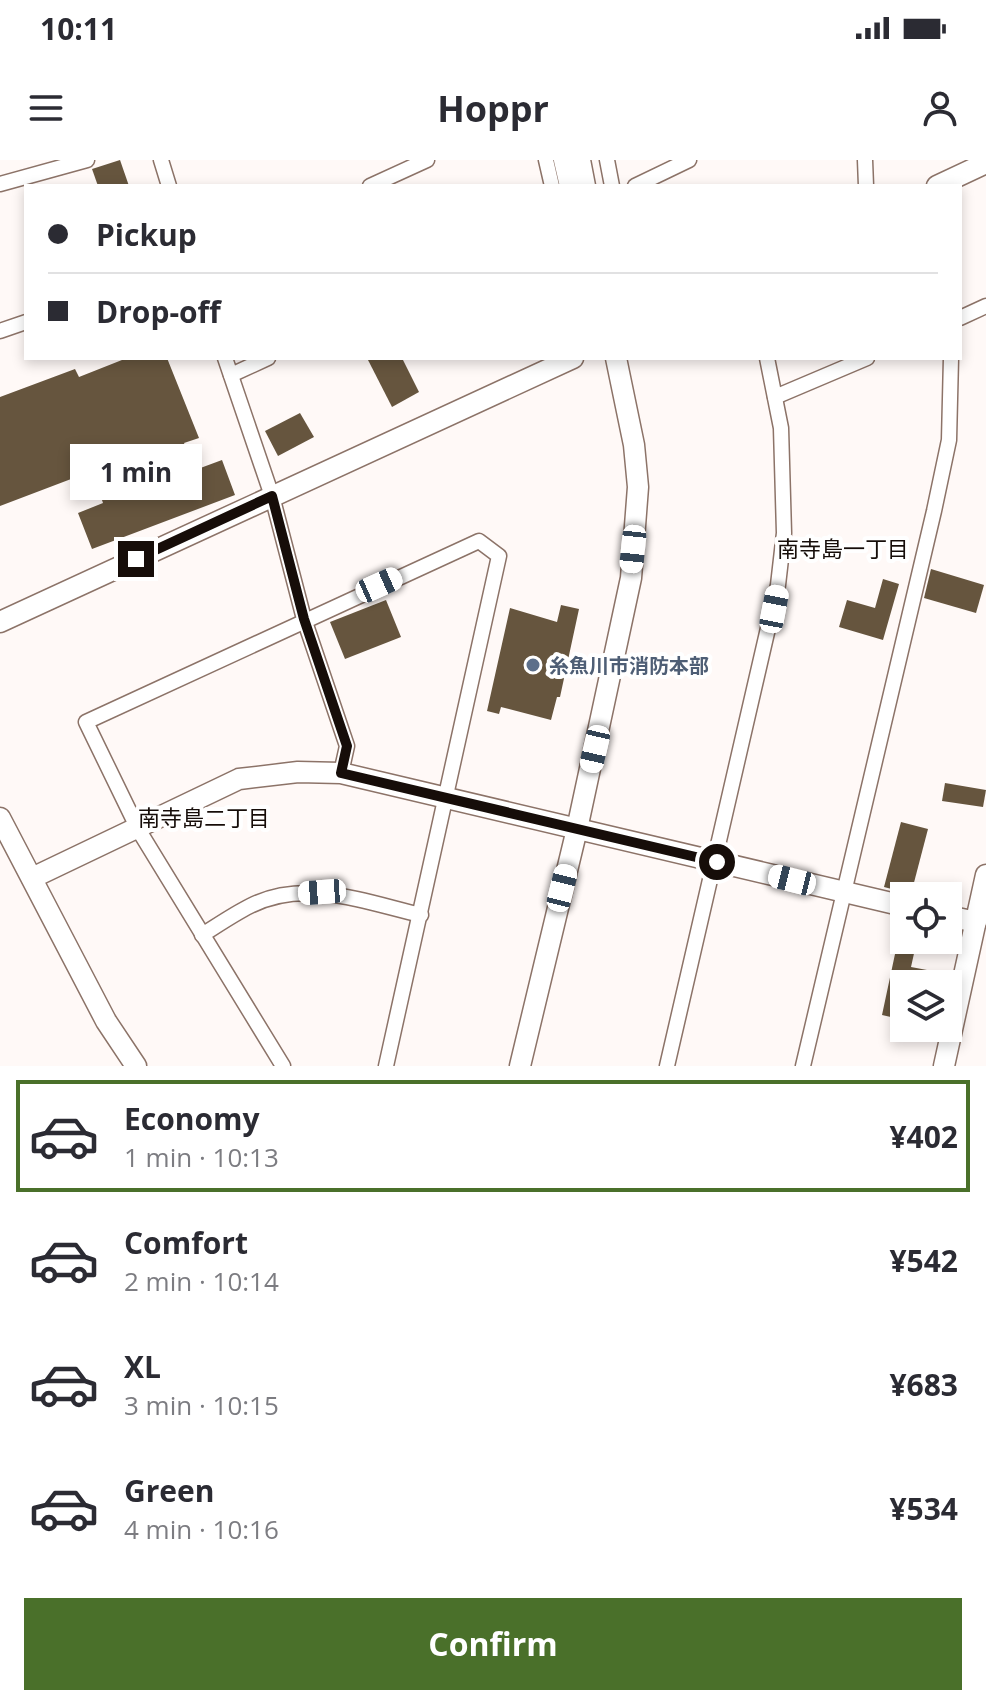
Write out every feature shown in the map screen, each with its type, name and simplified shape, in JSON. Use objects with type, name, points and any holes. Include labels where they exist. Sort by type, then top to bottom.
[{"type":"street","points":[[0,184],[87,160]]},
{"type":"street","points":[[161,160],[168,184]]},
{"type":"street","points":[[374,184],[427,160]]},
{"type":"street","points":[[546,160],[552,184]]},
{"type":"street","points":[[564,160],[570,184]]},
{"type":"street","points":[[580,160],[585,184]]},
{"type":"street","points":[[607,160],[612,184]]},
{"type":"street","points":[[639,184],[689,160]]},
{"type":"street","points":[[865,160],[866,184]]},
{"type":"street","points":[[941,184],[986,163]]},
{"type":"street","points":[[962,317],[986,306]]},
{"type":"street","points":[[0,331],[24,323]]},
{"type":"street","points":[[226,360],[272,496],[304,619],[347,746],[341,773]]},
{"type":"street","points":[[231,375],[264,360]]},
{"type":"street","points":[[0,622],[569,360]]},
{"type":"street","points":[[520,1066],[577,829],[631,578],[636,521],[634,445],[616,360]]},
{"type":"street","points":[[667,1066],[717,862],[778,585],[784,533],[781,428],[767,360]]},
{"type":"street","points":[[775,397],[862,360]]},
{"type":"street","points":[[803,1066],[949,440],[951,360]]},
{"type":"street","points":[[283,1066],[138,829],[86,722],[479,541],[499,556],[386,1066]]},
{"type":"street","points":[[32,878],[239,779],[298,772],[341,773],[890,903]]},
{"type":"street","points":[[0,818],[106,1021],[136,1066]]},
{"type":"street","points":[[944,1066],[986,875]]},
{"type":"street","points":[[202,935],[252,905],[283,894],[322,892],[421,915]]},
{"type":"street","points":[[962,919],[976,922]]},
{"type":"building","points":[[120,160],[128,184],[97,184],[92,169]]},
{"type":"building","points":[[122,360],[168,360],[199,438],[184,443],[195,470],[222,460],[235,495],[92,549],[78,513],[103,503],[100,494],[120,486],[124,495],[176,475],[167,450],[132,465],[129,457],[0,506],[0,397],[75,369],[79,377]]},
{"type":"building","points":[[368,360],[403,360],[419,392],[392,407]]},
{"type":"building","points":[[300,413],[314,437],[278,456],[265,431]]},
{"type":"building","points":[[931,569],[984,585],[976,613],[924,598]]},
{"type":"building","points":[[883,579],[899,584],[883,640],[839,627],[847,600],[875,608]]},
{"type":"building","points":[[386,600],[401,637],[345,659],[330,622]]},
{"type":"building","name":"糸魚川市消防本部","points":[[561,605],[579,609],[560,697],[557,697],[551,720],[501,707],[499,714],[487,711],[510,608],[557,622]]},
{"type":"building","points":[[945,783],[986,790],[983,807],[942,801]]},
{"type":"building","points":[[901,822],[928,829],[914,882],[890,882],[890,889],[884,887]]},
{"type":"building","points":[[895,954],[914,954],[911,967],[927,970],[892,970]]},
{"type":"building","points":[[890,978],[890,1017],[882,1015]]},
{"type":"place","name":"糸魚川市消防本部","points":[[533,665]]},
{"type":"district","name":"南寺島一丁目","points":[[843,548]]},
{"type":"district","name":"南寺島二丁目","points":[[204,817]]},
{"type":"route","points":[[136,559],[272,496],[304,619],[347,746],[341,773],[717,862]]}]
